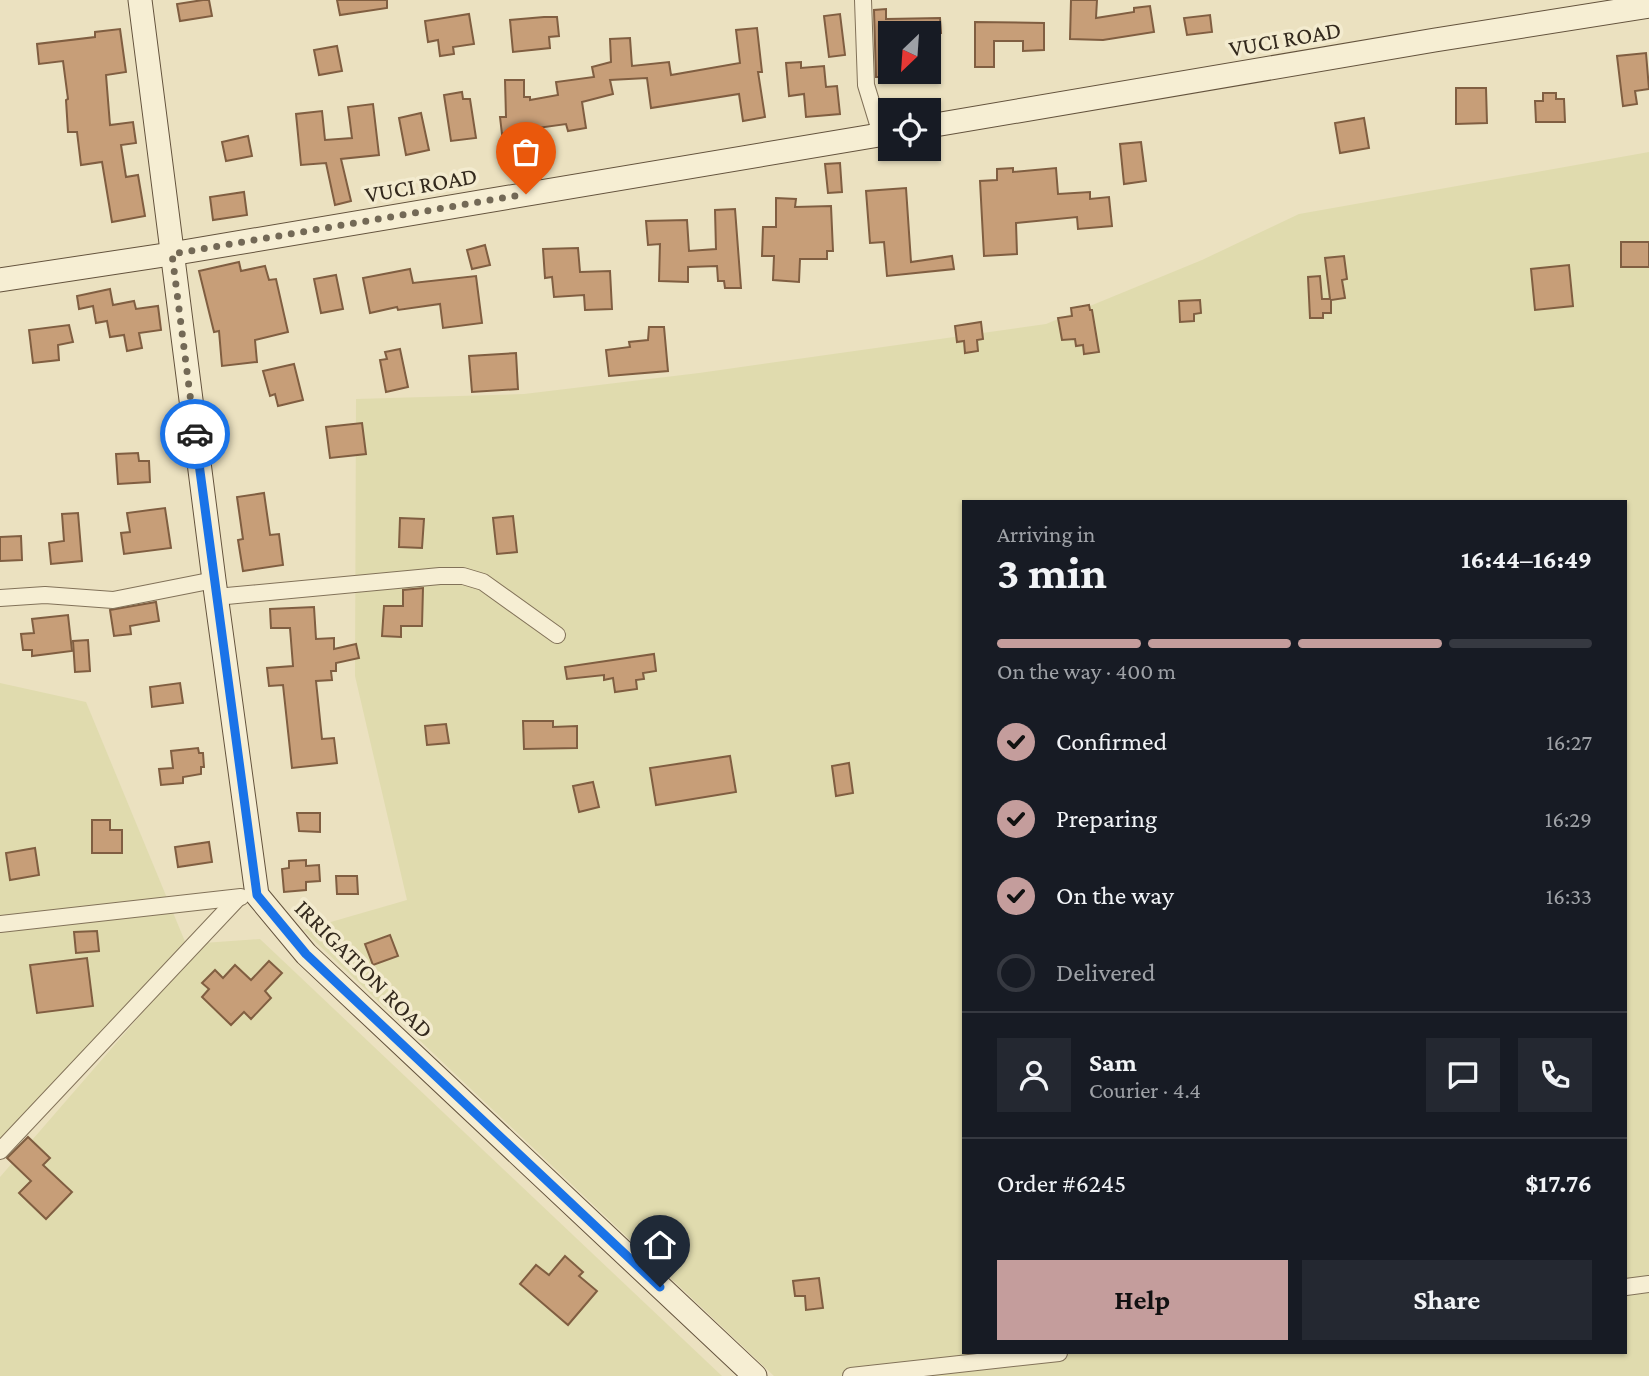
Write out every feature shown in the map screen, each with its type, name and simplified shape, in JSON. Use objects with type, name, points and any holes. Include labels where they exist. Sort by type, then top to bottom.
[{"type":"main road","name":"IRRIGATION ROAD","points":[[140,0],[215,588],[248,897],[755,1376]]},
{"type":"main road","name":"VUCI ROAD","points":[[941,124],[1649,6]]},
{"type":"main road","name":"VUCI ROAD","points":[[0,280],[172,254],[878,134]]},
{"type":"street","points":[[863,0],[866,85],[878,114]]},
{"type":"street","points":[[0,598],[45,595],[113,600],[215,588],[463,576],[483,582],[557,635]]},
{"type":"street","points":[[0,924],[248,897]]},
{"type":"street","points":[[0,1151],[248,897]]},
{"type":"street","points":[[1627,1287],[1649,1284]]},
{"type":"street","points":[[851,1376],[1050,1354]]},
{"type":"shaded area","points":[[1649,152],[1649,1376],[774,1376],[303,930],[407,900],[355,676],[356,399],[524,394],[699,373],[1046,324],[1202,260],[1299,214]]},
{"type":"shaded area","points":[[0,683],[86,702],[186,944],[0,1146]]},
{"type":"shaded area","points":[[260,939],[722,1376],[0,1376],[0,1177],[203,943]]},
{"type":"building","points":[[209,0],[212,16],[180,21],[177,4]]},
{"type":"building","points":[[337,0],[387,0],[387,8],[340,15]]},
{"type":"building","points":[[1071,0],[1097,0],[1096,18],[1134,12],[1134,8],[1150,6],[1154,32],[1103,40],[1070,39]]},
{"type":"building","points":[[886,9],[886,19],[940,18],[940,21],[878,21],[878,77],[876,77],[874,10]]},
{"type":"building","points":[[469,14],[474,44],[453,47],[454,54],[440,56],[438,40],[428,42],[425,21]]},
{"type":"building","points":[[840,14],[845,55],[829,57],[824,16]]},
{"type":"building","points":[[1210,15],[1212,32],[1187,35],[1184,18]]},
{"type":"building","points":[[557,17],[559,36],[549,37],[550,48],[513,52],[510,20]]},
{"type":"building","points":[[975,22],[1044,23],[1044,50],[1023,51],[1023,41],[994,41],[994,67],[975,67]]},
{"type":"building","points":[[757,28],[762,72],[758,72],[765,117],[743,121],[739,94],[651,108],[647,78],[610,80],[613,94],[582,102],[586,128],[568,131],[566,124],[537,128],[539,139],[509,143],[508,133],[502,134],[500,117],[506,117],[505,80],[524,80],[524,97],[530,97],[530,100],[558,95],[556,82],[594,77],[592,67],[611,62],[610,39],[630,38],[632,66],[669,62],[671,75],[740,63],[736,30]]},
{"type":"building","points":[[120,29],[126,72],[106,75],[110,125],[133,122],[136,143],[121,145],[126,177],[138,175],[145,216],[112,222],[102,162],[81,165],[77,132],[68,132],[68,99],[63,61],[39,64],[37,44],[95,37],[95,32]]},
{"type":"building","points":[[337,46],[342,71],[319,75],[314,50]]},
{"type":"building","points":[[1646,53],[1649,89],[1635,91],[1637,104],[1623,106],[1617,56]]},
{"type":"building","points":[[801,62],[801,68],[824,66],[826,87],[837,86],[840,114],[806,117],[804,94],[789,96],[786,63]]},
{"type":"building","points":[[1456,88],[1486,88],[1487,123],[1456,124]]},
{"type":"building","points":[[462,92],[463,99],[470,99],[476,138],[451,141],[444,95]]},
{"type":"building","points":[[1543,93],[1556,93],[1556,99],[1564,99],[1565,122],[1536,122],[1535,101],[1543,101]]},
{"type":"building","points":[[373,104],[379,155],[341,159],[351,201],[335,205],[326,163],[301,165],[296,114],[322,111],[325,140],[352,138],[348,107]]},
{"type":"building","points":[[421,113],[429,150],[406,155],[399,118]]},
{"type":"building","points":[[1364,118],[1369,148],[1340,153],[1335,123]]},
{"type":"building","points":[[248,136],[252,156],[226,161],[222,142]]},
{"type":"building","points":[[1141,142],[1146,181],[1124,184],[1120,144]]},
{"type":"building","points":[[840,163],[842,192],[828,193],[825,164]]},
{"type":"building","points":[[1013,168],[1013,172],[1056,168],[1058,194],[1090,192],[1090,199],[1109,197],[1112,226],[1078,229],[1077,217],[1016,223],[1017,254],[984,256],[980,181],[997,180],[997,169]]},
{"type":"building","points":[[906,188],[911,262],[952,256],[954,269],[887,276],[884,242],[870,243],[866,191]]},
{"type":"building","points":[[244,192],[247,215],[213,220],[210,197]]},
{"type":"building","points":[[776,198],[796,199],[795,207],[831,206],[833,251],[827,251],[827,259],[800,259],[799,282],[773,280],[774,256],[762,256],[763,227],[776,227]]},
{"type":"building","points":[[735,209],[741,288],[725,288],[724,281],[718,281],[717,266],[688,267],[688,282],[659,281],[660,244],[648,245],[646,221],[687,220],[689,251],[716,249],[715,210]]},
{"type":"building","points":[[1621,242],[1649,242],[1649,267],[1621,267]]},
{"type":"building","points":[[485,245],[490,265],[472,269],[467,250]]},
{"type":"building","points":[[578,248],[580,272],[610,271],[612,309],[585,310],[584,295],[554,297],[552,277],[545,278],[543,249]]},
{"type":"building","points":[[1344,256],[1347,279],[1342,280],[1345,298],[1331,300],[1331,313],[1323,313],[1323,318],[1310,318],[1308,277],[1320,276],[1322,299],[1330,299],[1325,258]]},
{"type":"building","points":[[239,262],[241,271],[265,266],[269,280],[276,279],[288,332],[255,340],[257,362],[222,366],[219,331],[214,332],[199,271]]},
{"type":"building","points":[[1569,265],[1573,306],[1535,310],[1531,269]]},
{"type":"building","points":[[410,269],[413,283],[476,276],[482,323],[443,328],[440,304],[398,310],[397,307],[370,313],[363,278]]},
{"type":"building","points":[[336,275],[343,309],[321,313],[314,279]]},
{"type":"building","points":[[110,289],[113,305],[134,301],[136,309],[158,306],[161,330],[139,333],[142,348],[127,351],[124,335],[110,337],[107,321],[96,323],[93,306],[79,309],[77,296]]},
{"type":"building","points":[[1200,300],[1201,313],[1194,314],[1194,321],[1180,322],[1179,301]]},
{"type":"building","points":[[1089,305],[1099,352],[1084,354],[1083,345],[1076,346],[1075,339],[1062,340],[1058,318],[1072,316],[1071,308]]},
{"type":"building","points":[[981,322],[983,339],[977,340],[978,351],[965,353],[964,341],[957,342],[955,326]]},
{"type":"building","points":[[69,325],[73,342],[58,345],[59,360],[33,363],[29,330]]},
{"type":"building","points":[[649,327],[664,327],[668,371],[609,376],[606,350],[630,347],[629,342],[648,340]]},
{"type":"building","points":[[400,349],[408,387],[386,392],[380,360],[387,359],[385,352]]},
{"type":"building","points":[[516,353],[518,389],[472,392],[469,356]]},
{"type":"building","points":[[294,364],[303,400],[278,406],[275,394],[270,396],[263,371]]},
{"type":"building","points":[[362,423],[366,454],[330,458],[326,427]]},
{"type":"building","points":[[138,453],[139,461],[149,461],[150,482],[118,484],[116,454]]},
{"type":"building","points":[[264,493],[270,535],[279,534],[283,565],[243,571],[238,540],[243,539],[237,497]]},
{"type":"building","points":[[165,508],[171,548],[124,554],[121,533],[130,532],[127,513]]},
{"type":"building","points":[[78,513],[82,561],[51,564],[49,543],[64,541],[62,514]]},
{"type":"building","points":[[513,516],[517,552],[497,554],[493,518]]},
{"type":"building","points":[[400,518],[424,519],[422,548],[399,547]]},
{"type":"building","points":[[21,536],[22,560],[0,561],[0,537]]},
{"type":"building","points":[[423,588],[422,626],[401,626],[401,637],[382,636],[384,606],[403,606],[403,590]]},
{"type":"building","points":[[156,602],[159,621],[130,626],[131,634],[114,636],[110,610]]},
{"type":"building","points":[[314,607],[316,639],[334,638],[334,649],[356,644],[359,658],[336,663],[336,671],[331,671],[332,680],[316,681],[322,739],[334,738],[337,763],[292,768],[283,685],[269,686],[267,668],[293,666],[290,628],[271,628],[270,609]]},
{"type":"building","points":[[68,615],[72,651],[32,656],[32,650],[23,650],[21,634],[34,633],[32,619]]},
{"type":"building","points":[[88,640],[90,671],[75,672],[73,641]]},
{"type":"building","points":[[654,654],[656,671],[643,673],[644,679],[636,680],[637,689],[615,692],[613,678],[604,680],[604,675],[567,679],[565,667]]},
{"type":"building","points":[[180,683],[183,703],[152,707],[150,687]]},
{"type":"building","points":[[523,721],[553,721],[553,727],[577,726],[577,748],[524,749]]},
{"type":"building","points":[[446,724],[449,743],[427,745],[425,726]]},
{"type":"building","points":[[198,748],[199,753],[203,753],[204,767],[201,767],[201,774],[183,777],[183,783],[161,785],[159,769],[173,768],[171,751]]},
{"type":"building","points":[[730,756],[736,792],[656,805],[650,768]]},
{"type":"building","points":[[849,763],[853,793],[836,796],[832,766]]},
{"type":"building","points":[[593,782],[599,807],[579,812],[573,786]]},
{"type":"building","points":[[297,813],[320,813],[320,832],[299,831]]},
{"type":"building","points":[[92,820],[110,820],[110,830],[122,830],[122,853],[92,853]]},
{"type":"building","points":[[209,842],[212,862],[178,867],[175,847]]},
{"type":"building","points":[[35,848],[39,875],[10,880],[6,853]]},
{"type":"building","points":[[306,860],[306,866],[319,865],[320,881],[306,882],[306,890],[284,892],[282,869],[289,868],[289,861]]},
{"type":"building","points":[[336,876],[357,876],[358,894],[337,894]]},
{"type":"building","points":[[97,931],[99,951],[76,953],[74,932]]},
{"type":"building","points":[[390,935],[398,956],[373,965],[365,944]]},
{"type":"building","points":[[87,958],[93,1006],[37,1013],[30,965]]},
{"type":"building","points":[[269,961],[282,973],[265,991],[271,998],[251,1019],[244,1012],[231,1025],[202,997],[209,989],[202,983],[215,970],[223,978],[235,965],[251,980]]},
{"type":"building","points":[[28,1137],[50,1158],[43,1165],[72,1192],[46,1219],[19,1193],[31,1181],[7,1158]]},
{"type":"building","points":[[565,1256],[583,1272],[579,1276],[597,1291],[568,1325],[520,1284],[536,1265],[549,1275]]},
{"type":"building","points":[[819,1278],[823,1308],[806,1310],[805,1296],[795,1296],[793,1281]]},
{"type":"way so far","points":[[195,434],[172,254],[526,194]]},
{"type":"route","points":[[195,434],[257,895],[306,954],[660,1287]]}]
